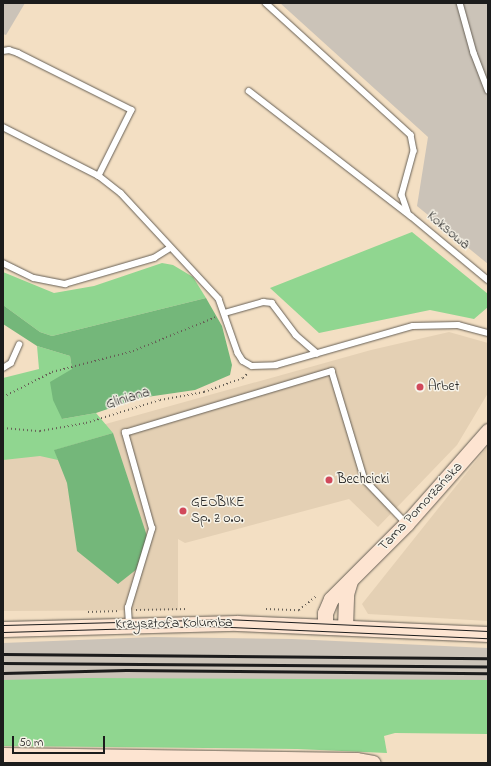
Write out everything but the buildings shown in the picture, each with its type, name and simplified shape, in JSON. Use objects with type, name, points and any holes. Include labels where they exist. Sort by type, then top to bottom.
[{"type":"street","name":"Tama Pomorzańska","points":[[325,626],[329,602],[407,523],[488,431]]},
{"type":"street","points":[[345,627],[346,594],[350,581]]},
{"type":"street","name":"Krzysztofa Kolumba","points":[[3,629],[129,624],[237,623],[488,634]]},
{"type":"street","points":[[3,755],[356,760],[373,763]]},
{"type":"lane","points":[[266,3],[411,135],[414,151],[402,196],[410,216]]},
{"type":"lane","points":[[460,3],[474,53],[488,90]]},
{"type":"lane","points":[[3,51],[18,53],[132,110],[99,176]]},
{"type":"lane","name":"Koksowa","points":[[249,91],[410,216],[488,280]]},
{"type":"lane","points":[[3,127],[99,176],[121,193],[170,248],[214,292],[225,314],[238,353],[243,361],[252,366],[262,368],[413,326],[430,324],[458,325],[488,333]]},
{"type":"lane","points":[[3,263],[34,278],[65,284],[154,258],[170,248]]},
{"type":"lane","points":[[225,314],[263,302],[272,304],[296,335],[317,353]]},
{"type":"lane","points":[[3,368],[11,363],[19,345]]},
{"type":"lane","points":[[129,624],[128,608],[152,529],[125,433],[332,371],[365,480],[407,523]]},
{"type":"path","points":[[3,397],[52,372],[133,351],[225,314]]},
{"type":"path","name":"Gliniana","points":[[3,428],[40,431],[86,423],[142,405],[223,387],[243,378],[252,366]]},
{"type":"path","points":[[263,609],[301,609],[320,593]]},
{"type":"path","points":[[182,609],[189,609]]},
{"type":"shaded area","points":[[3,3],[25,3],[6,35],[3,34]]},
{"type":"shaded area","points":[[280,3],[488,3],[488,264],[417,206],[428,137]]},
{"type":"shaded area","points":[[449,332],[488,343],[488,393],[457,445],[378,527],[349,499],[185,543],[178,539],[178,610],[3,611],[3,436],[77,432],[371,350]]},
{"type":"shaded area","points":[[488,446],[488,621],[368,614],[362,604]]},
{"type":"shaded area","points":[[154,637],[292,639],[488,648],[488,680],[3,680],[3,643]]},
{"type":"green space","points":[[412,232],[488,294],[488,307],[474,319],[430,310],[319,333],[270,288]]},
{"type":"green space","points":[[162,263],[173,265],[193,277],[206,298],[52,336],[40,332],[3,305],[3,272],[54,293],[94,286]]},
{"type":"green space","points":[[206,298],[222,326],[232,365],[230,375],[195,390],[140,398],[96,413],[62,419],[53,400],[50,382],[72,369],[70,356],[37,346],[3,324],[3,305],[40,332],[52,336]]},
{"type":"green space","points":[[37,346],[70,356],[72,369],[62,419],[96,413],[113,433],[55,450],[58,460],[40,456],[3,460],[3,378],[39,369]]},
{"type":"green space","points":[[113,433],[147,536],[137,569],[118,584],[77,551],[67,483],[54,450]]},
{"type":"green space","points":[[88,678],[488,680],[488,734],[395,733],[384,736],[387,753],[297,749],[3,746],[3,680]]},
{"type":"tram line","points":[[3,625],[225,619],[488,631]]},
{"type":"tram line","points":[[3,632],[208,626],[488,638]]},
{"type":"railway","points":[[3,654],[488,658]]},
{"type":"railway","points":[[3,663],[488,666]]},
{"type":"railway","points":[[3,673],[126,670],[488,673]]},
{"type":"place","name":"Arbet","points":[[420,387]]},
{"type":"place","name":"Bechcicki","points":[[329,480]]},
{"type":"place","name":"GEOBIKE Sp. z o.o.","points":[[183,511]]}]
